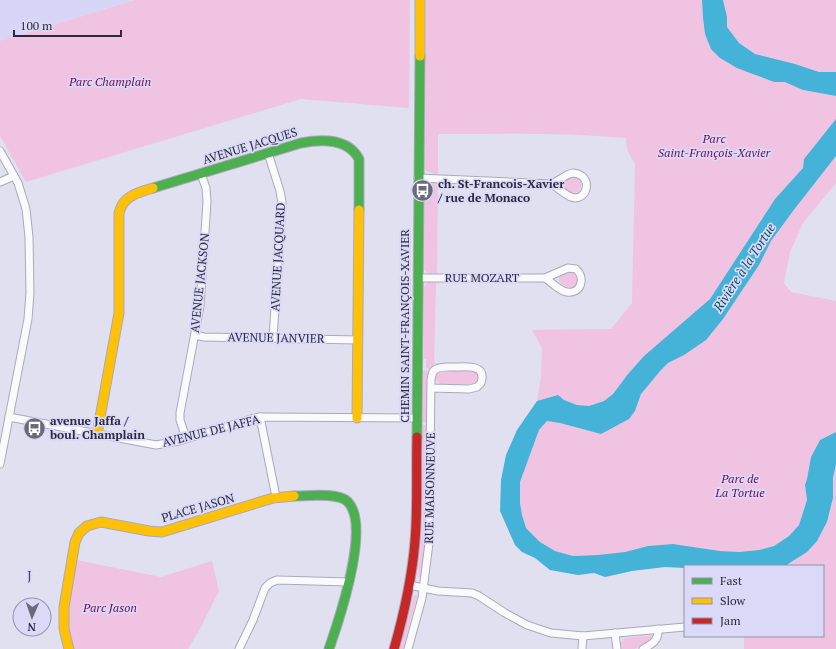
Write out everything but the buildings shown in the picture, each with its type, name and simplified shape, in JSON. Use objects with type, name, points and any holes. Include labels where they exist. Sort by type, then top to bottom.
[{"type":"street","name":"CHEMIN SAINT-FRANÇOIS-XAVIER","points":[[394,649],[403,617],[409,585],[414,556],[416,524],[420,0]]},
{"type":"street","name":"AVENUE JACQUES","points":[[97,434],[118,321],[118,217],[120,208],[125,200],[133,195],[268,153],[306,142],[318,141],[344,144],[354,150],[358,156],[357,418]]},
{"type":"street","points":[[0,151],[22,193],[28,218],[30,293],[28,319],[0,464]]},
{"type":"street","name":"AVENUE JACQUARD","points":[[268,153],[282,202],[273,338]]},
{"type":"street","points":[[418,178],[552,184],[573,172],[584,178],[587,186],[581,196],[574,198],[570,197],[552,184]]},
{"type":"street","name":"AVENUE JACKSON","points":[[186,438],[180,420],[180,413],[195,336],[200,300],[207,202],[207,192],[201,174]]},
{"type":"street","points":[[0,182],[14,176]]},
{"type":"street","name":"RUE MOZART","points":[[418,278],[546,278],[568,268],[572,268],[579,272],[582,284],[578,290],[567,292],[562,291],[546,278]]},
{"type":"street","name":"AVENUE JANVIER","points":[[195,336],[358,340]]},
{"type":"street","name":"RUE MAISONNEUVE","points":[[408,649],[424,588],[430,527],[431,388],[432,374],[438,368],[474,367],[482,374],[481,383],[473,388],[431,388]]},
{"type":"street","name":"AVENUE DE JAFFA","points":[[9,417],[156,445],[166,444],[260,417],[417,418]]},
{"type":"street","points":[[260,417],[276,497]]},
{"type":"street","name":"PLACE JASON","points":[[69,649],[65,637],[64,622],[66,596],[75,542],[79,533],[87,526],[101,522],[148,532],[162,532],[276,497],[335,496],[342,498],[351,505],[355,513],[356,528],[349,582],[341,615],[329,649]]},
{"type":"street","points":[[239,649],[253,620],[263,591],[270,583],[278,580],[349,582]]},
{"type":"street","points":[[409,585],[472,593],[511,617],[532,627],[551,632],[583,636],[684,627]]},
{"type":"street","points":[[643,649],[657,640],[658,629]]},
{"type":"street","points":[[615,633],[617,649]]},
{"type":"street","points":[[582,649],[583,636]]},
{"type":"shaded area","points":[[0,0],[131,0],[131,1],[0,41]]},
{"type":"green space","name":"Parc Champlain","points":[[135,0],[410,0],[409,108],[301,99],[26,182],[0,136],[0,41]]},
{"type":"green space","name":"Parc Saint-François-Xavier","points":[[426,0],[702,0],[705,34],[756,76],[774,82],[785,81],[803,90],[836,96],[836,119],[804,159],[803,168],[775,199],[710,299],[644,356],[613,394],[604,401],[589,406],[577,405],[564,400],[558,395],[537,401],[541,377],[542,348],[532,330],[611,329],[632,303],[635,164],[627,150],[626,138],[556,134],[438,134],[438,175],[426,171]]},
{"type":"green space","points":[[723,0],[836,0],[836,72],[819,72],[795,64],[755,54],[739,43],[727,27],[727,17]]},
{"type":"green space","name":"Parc de La Tortue","points":[[836,156],[836,183],[803,223],[790,252],[784,283],[791,292],[836,301],[836,432],[820,440],[811,457],[805,485],[807,500],[799,525],[789,536],[774,546],[759,550],[739,552],[720,551],[673,544],[648,546],[625,552],[573,556],[555,551],[540,542],[526,528],[520,503],[520,482],[539,430],[547,421],[601,434],[635,411],[641,394],[661,370],[668,363],[684,355],[723,319],[759,264],[771,241]]},
{"type":"green space","points":[[571,177],[579,178],[581,181],[581,189],[574,193],[560,185]]},
{"type":"green space","points":[[438,183],[437,274],[429,274],[424,269],[424,187]]},
{"type":"green space","points":[[568,272],[574,273],[578,278],[576,285],[567,287],[560,283],[559,277]]},
{"type":"green space","points":[[428,282],[436,282],[434,365],[429,370],[426,367],[426,359],[424,359],[424,287]]},
{"type":"green space","points":[[423,370],[428,371],[427,422],[423,422]]},
{"type":"green space","points":[[439,372],[475,372],[478,374],[478,380],[472,384],[440,384],[436,380],[436,376]]},
{"type":"green space","points":[[423,425],[427,425],[426,529],[421,577],[418,577],[423,524]]},
{"type":"green space","points":[[836,464],[836,649],[744,649],[744,637],[824,637],[824,565],[787,565],[804,554],[811,547],[828,520],[833,498],[834,472]]},
{"type":"green space","name":"Parc Jason","points":[[76,560],[161,577],[212,561],[219,591],[188,649],[73,649],[69,633],[68,615]]},
{"type":"green space","points":[[414,596],[417,596],[403,649],[400,649]]},
{"type":"green space","points":[[653,635],[653,638],[635,649],[622,649],[621,643],[625,638]]},
{"type":"water","points":[[702,0],[723,0],[727,17],[727,27],[739,43],[755,54],[795,64],[819,72],[836,72],[836,96],[803,90],[785,82],[774,82],[737,68],[720,58],[711,49],[705,34]]},
{"type":"water","name":"Rivière à la Tortue","points":[[836,119],[836,156],[771,241],[759,265],[723,319],[706,340],[684,355],[668,363],[641,394],[635,411],[629,419],[601,434],[547,421],[539,430],[520,482],[520,503],[526,528],[540,542],[555,551],[573,556],[625,552],[648,546],[673,544],[720,551],[739,552],[759,550],[774,546],[789,536],[799,525],[807,500],[805,485],[811,457],[820,440],[836,432],[836,464],[833,478],[833,498],[827,522],[817,541],[807,552],[787,565],[684,565],[684,568],[665,567],[632,571],[605,577],[594,573],[578,575],[550,570],[535,558],[522,552],[515,545],[500,511],[501,480],[506,455],[517,430],[537,401],[558,395],[564,400],[577,405],[589,406],[604,401],[613,394],[644,356],[710,299],[775,199],[803,168],[804,159]]},
{"type":"traffic: fast","points":[[417,437],[420,56]]},
{"type":"traffic: fast","points":[[153,188],[301,143],[326,141],[348,147],[359,159],[359,210]]},
{"type":"traffic: fast","points":[[294,496],[322,495],[338,497],[348,502],[354,514],[356,531],[355,551],[351,574],[329,649]]},
{"type":"traffic: slow","points":[[420,0],[420,56]]},
{"type":"traffic: slow","points":[[97,434],[119,313],[119,213],[121,207],[127,199],[153,188]]},
{"type":"traffic: slow","points":[[357,418],[359,210]]},
{"type":"traffic: slow","points":[[69,649],[64,629],[64,607],[75,542],[79,533],[87,526],[101,522],[162,532],[273,498],[294,496]]},
{"type":"traffic: jam","points":[[394,649],[407,596],[414,555],[416,528],[417,437]]},
{"type":"place","name":"ch. St-Francois-Xavier / rue de Monaco","points":[[423,191]]},
{"type":"place","name":"avenue Jaffa / boul. Champlain","points":[[34,428]]},
{"type":"district","name":"J","points":[[30,576]]}]
